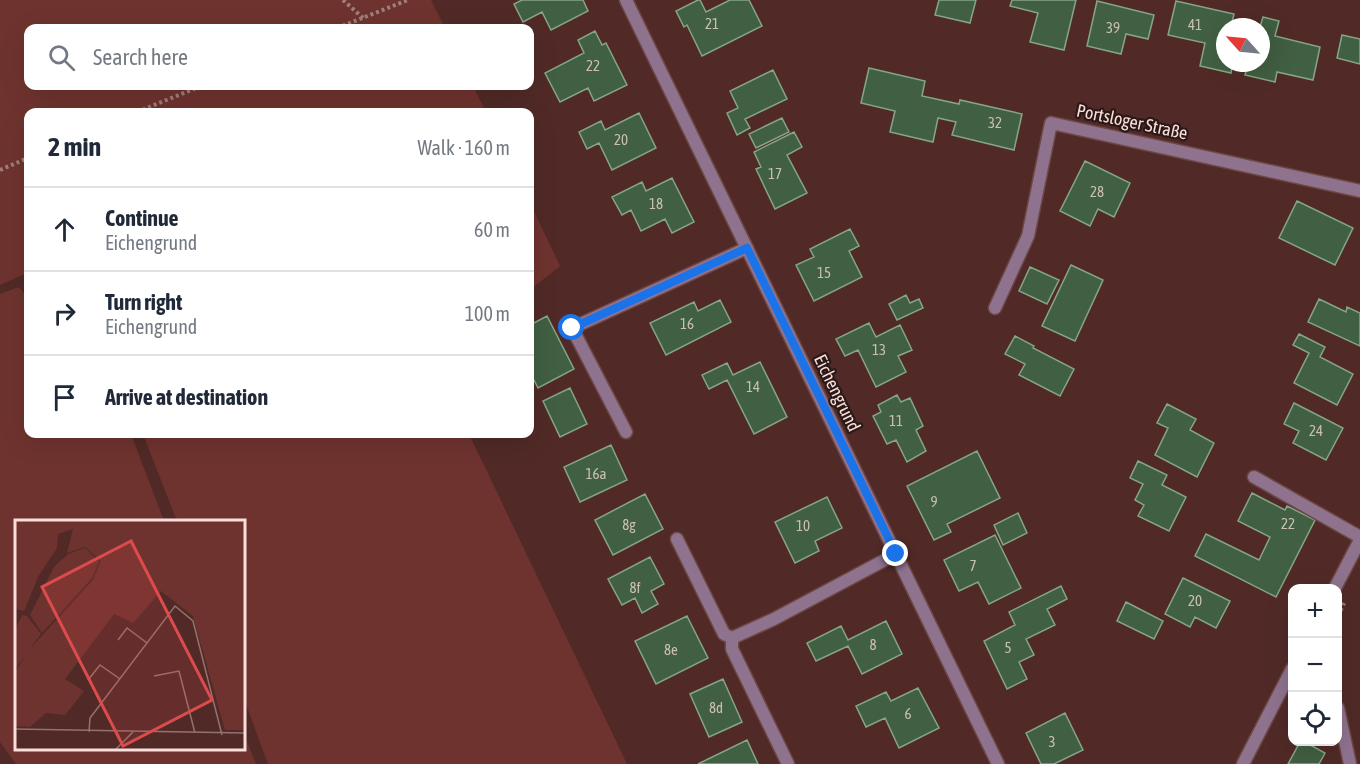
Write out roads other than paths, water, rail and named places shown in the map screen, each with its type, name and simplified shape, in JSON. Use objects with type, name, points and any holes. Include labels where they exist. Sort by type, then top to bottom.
[{"type":"street","name":"Eichengrund","points":[[626,0],[998,764]]},
{"type":"street","name":"Portsloger Straße","points":[[995,308],[1028,236],[1051,123],[1360,191]]},
{"type":"street","points":[[626,432],[572,328],[747,248]]},
{"type":"street","points":[[1254,477],[1360,539],[1337,584]]},
{"type":"street","points":[[677,540],[724,634],[732,638]]},
{"type":"street","points":[[732,638],[774,619],[896,554]]},
{"type":"street","points":[[732,638],[732,650],[788,764]]},
{"type":"street","points":[[1243,764],[1288,678]]},
{"type":"street","points":[[1342,727],[1350,764]]}]
